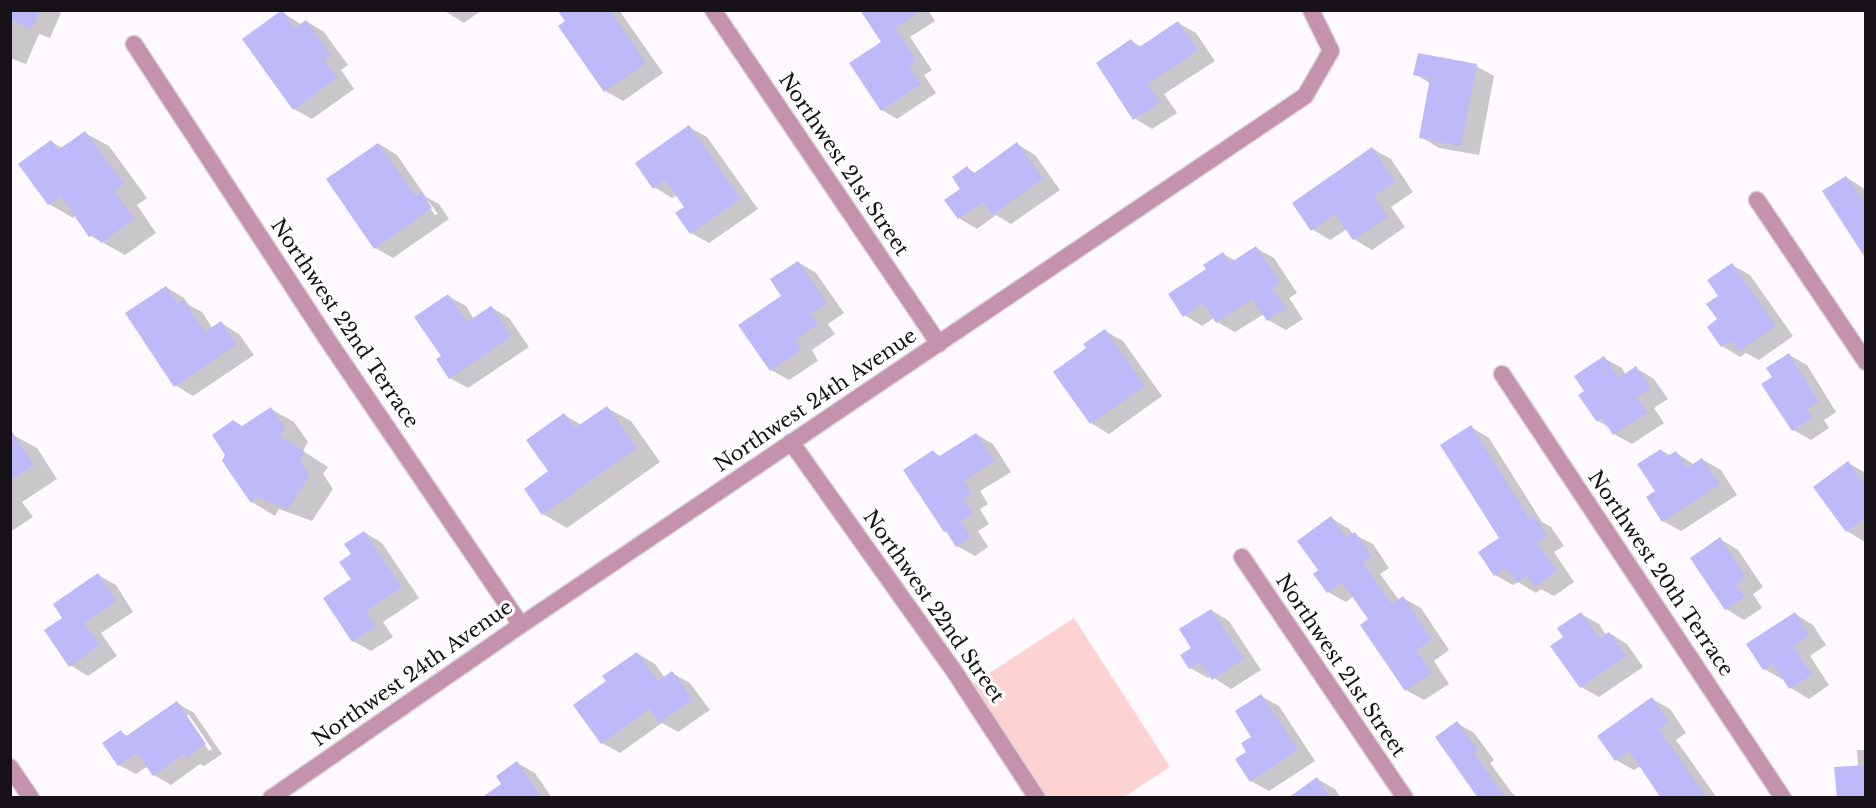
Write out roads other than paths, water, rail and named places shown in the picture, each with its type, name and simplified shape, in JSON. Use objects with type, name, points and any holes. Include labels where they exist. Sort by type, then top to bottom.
[{"type":"street","name":"Northwest 21st Street","points":[[713,10],[939,344]]},
{"type":"street","name":"Northwest 24th Avenue","points":[[271,798],[521,625],[1305,96],[1331,51],[1311,10]]},
{"type":"street","name":"Northwest 22nd Terrace","points":[[134,44],[327,339],[521,625]]},
{"type":"street","points":[[1757,201],[1866,362]]},
{"type":"street","name":"Northwest 20th Terrace","points":[[1502,374],[1783,798]]},
{"type":"street","name":"Northwest 22nd Street","points":[[791,442],[954,671],[1036,798]]},
{"type":"street","name":"Northwest 21st Street","points":[[1242,557],[1405,798]]},
{"type":"street","points":[[10,767],[31,798]]}]
